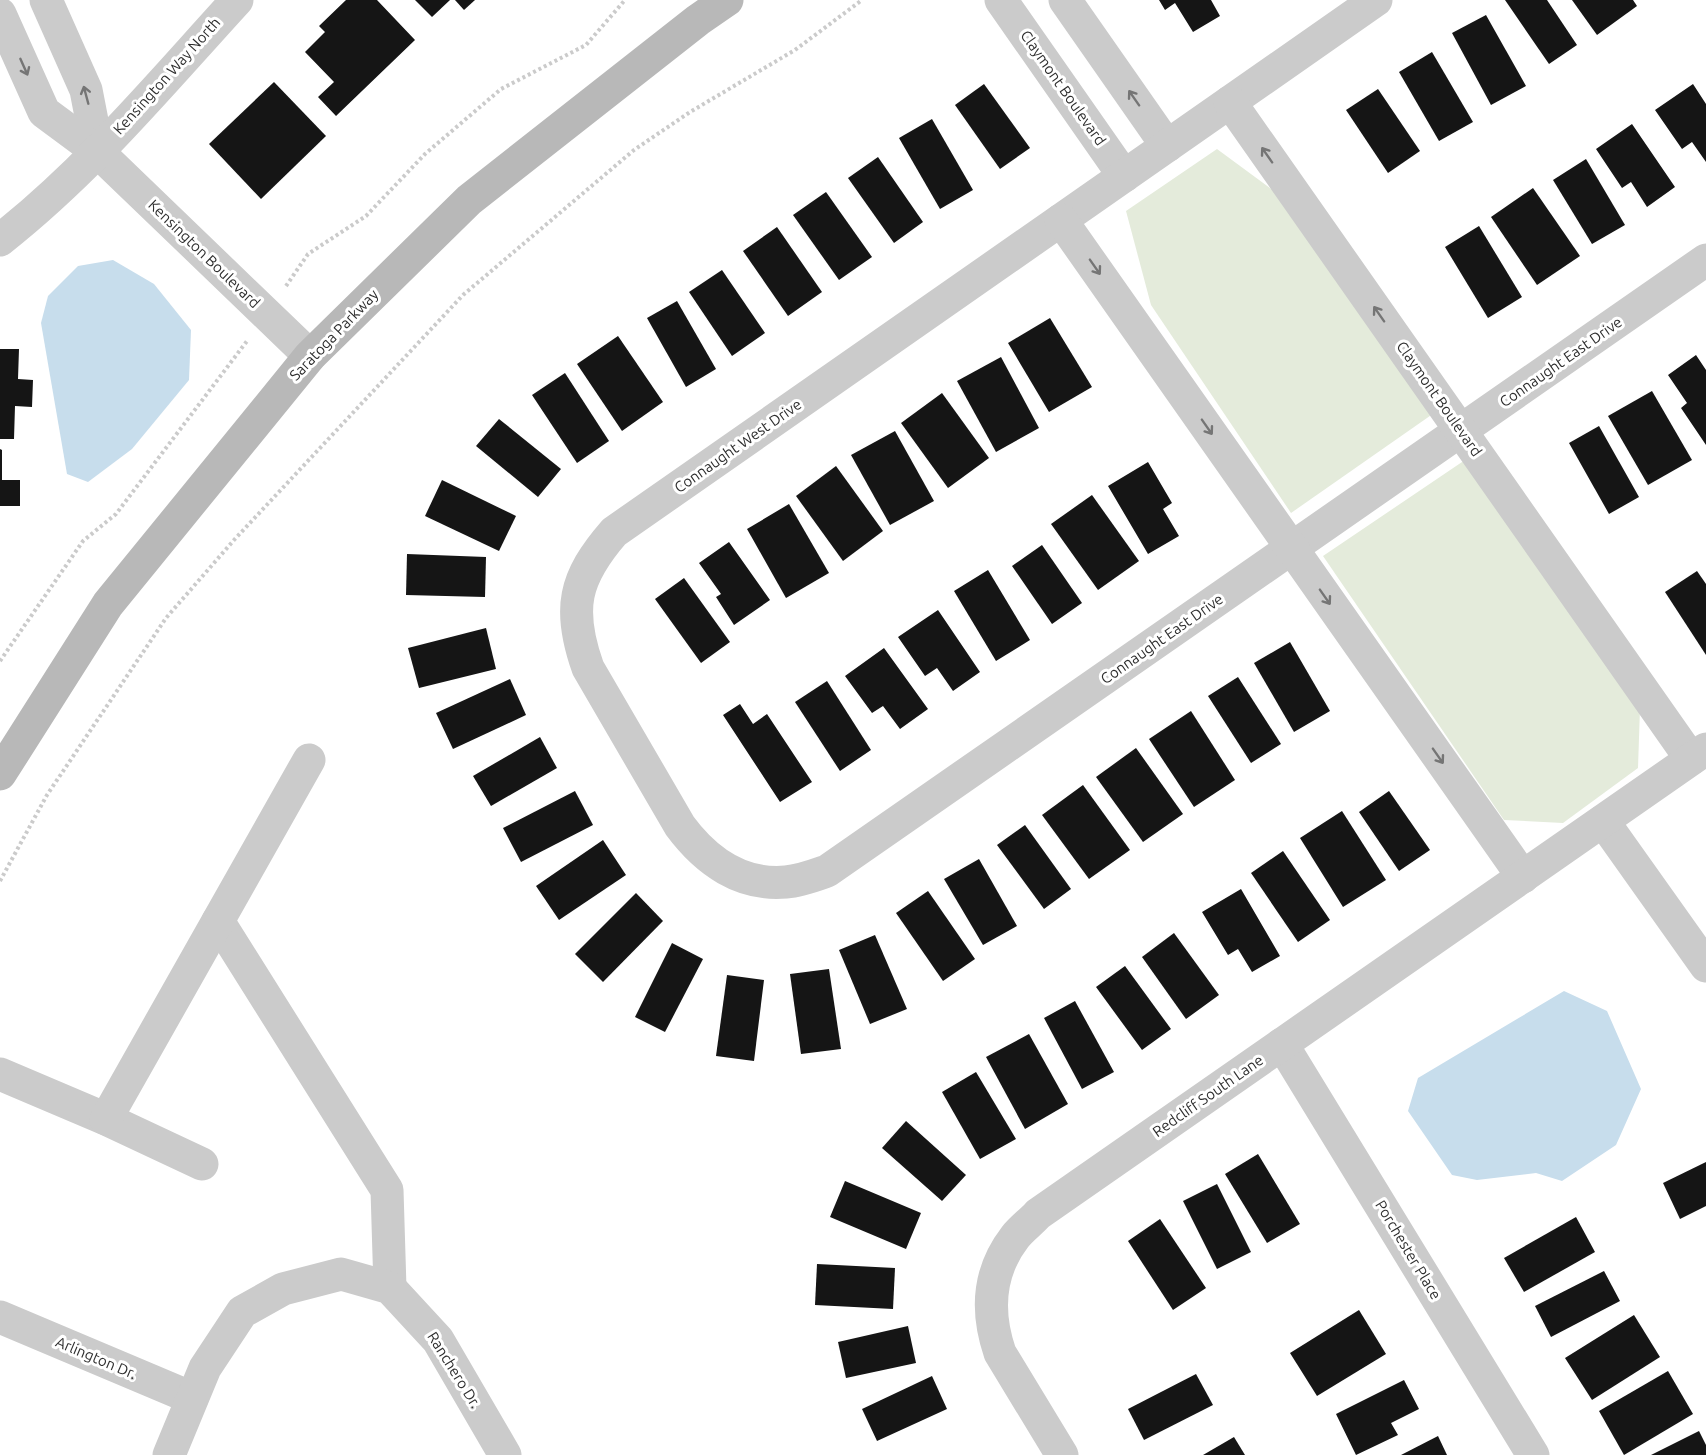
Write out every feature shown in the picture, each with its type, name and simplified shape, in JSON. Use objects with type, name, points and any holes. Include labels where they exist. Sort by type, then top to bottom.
[{"type":"street","points":[[46,0],[86,90],[98,152]]},
{"type":"street","name":"Kensington Way North","points":[[0,240],[37,211],[98,152],[237,0]]},
{"type":"street","name":"Saratoga Parkway","points":[[0,774],[108,604],[310,356],[469,200],[698,20],[727,0]]},
{"type":"street","name":"Claymont Boulevard","points":[[1001,0],[1124,176]]},
{"type":"street","points":[[1065,0],[1167,146]]},
{"type":"street","points":[[1376,0],[1061,220],[1523,877]]},
{"type":"street","name":"Kensington Boulevard","points":[[0,14],[44,112],[98,152],[310,356]]},
{"type":"street","name":"Claymont Boulevard","points":[[1230,102],[1461,431],[1699,754]]},
{"type":"street","name":"Connaught West Drive","points":[[636,750],[588,668],[578,639],[576,608],[584,575],[594,554],[614,531],[1061,220]]},
{"type":"street","name":"Connaught East Drive","points":[[636,750],[680,826],[695,846],[715,863],[747,878],[784,882],[801,880],[827,871],[1706,260]]},
{"type":"street","name":"Redcliff South Lane","points":[[1062,1455],[1000,1353],[994,1335],[990,1308],[992,1284],[1000,1260],[1015,1236],[1038,1214],[1699,754]]},
{"type":"street","points":[[106,1119],[309,760]]},
{"type":"street","points":[[1603,820],[1706,966]]},
{"type":"street","points":[[169,1455],[205,1368],[242,1312],[283,1289],[341,1275],[390,1288],[387,1190],[218,921]]},
{"type":"street","name":"Porchester Place","points":[[1282,1044],[1533,1455]]},
{"type":"street","points":[[0,1074],[106,1119],[202,1164]]},
{"type":"street","name":"Ranchero Dr.","points":[[390,1288],[438,1340],[505,1455]]},
{"type":"street","name":"Arlington Dr.","points":[[0,1317],[192,1398]]},
{"type":"path","points":[[0,881],[47,795],[166,618],[242,531],[463,295],[634,150],[690,112],[795,50],[862,0]]},
{"type":"green space","points":[[1217,149],[1293,205],[1437,411],[1291,513],[1151,305],[1126,211]]},
{"type":"green space","points":[[1465,460],[1640,708],[1638,768],[1563,823],[1504,820],[1323,556]]},
{"type":"water","points":[[113,260],[154,284],[191,330],[189,380],[132,449],[88,482],[67,474],[41,323],[48,296],[78,266]]},
{"type":"water","points":[[1564,991],[1607,1011],[1641,1089],[1616,1145],[1562,1181],[1536,1173],[1477,1180],[1452,1175],[1408,1111],[1418,1078]]},
{"type":"building","points":[[346,0],[377,0],[415,40],[336,116],[318,97],[334,82],[305,52],[325,32],[319,26]]},
{"type":"building","points":[[415,0],[450,0],[432,17]]},
{"type":"building","points":[[455,0],[475,0],[464,10]]},
{"type":"building","points":[[1159,0],[1211,0],[1220,16],[1193,32],[1175,3],[1165,10]]},
{"type":"building","points":[[1505,0],[1547,0],[1577,45],[1549,64]]},
{"type":"building","points":[[1572,0],[1633,0],[1637,6],[1597,35]]},
{"type":"building","points":[[1486,15],[1526,86],[1491,105],[1452,33]]},
{"type":"building","points":[[1432,52],[1473,122],[1439,141],[1399,72]]},
{"type":"building","points":[[274,82],[326,136],[261,199],[209,144]]},
{"type":"building","points":[[984,84],[1030,148],[1000,169],[955,105]]},
{"type":"building","points":[[1693,84],[1706,104],[1706,162],[1692,142],[1682,149],[1655,110]]},
{"type":"building","points":[[1378,89],[1420,151],[1388,173],[1346,110]]},
{"type":"building","points":[[932,119],[973,190],[940,209],[899,138]]},
{"type":"building","points":[[1632,124],[1675,187],[1647,207],[1631,182],[1622,188],[1596,149]]},
{"type":"building","points":[[878,157],[923,222],[894,243],[848,178]]},
{"type":"building","points":[[1586,159],[1625,225],[1592,244],[1553,180]]},
{"type":"building","points":[[1533,188],[1580,256],[1537,285],[1491,217]]},
{"type":"building","points":[[826,192],[872,257],[839,280],[793,215]]},
{"type":"building","points":[[1479,226],[1522,297],[1488,318],[1445,247]]},
{"type":"building","points":[[777,227],[822,292],[788,316],[743,251]]},
{"type":"building","points":[[722,270],[765,333],[732,356],[689,292]]},
{"type":"building","points":[[677,301],[716,369],[686,387],[647,318]]},
{"type":"building","points":[[1050,318],[1092,387],[1049,412],[1008,343]]},
{"type":"building","points":[[618,336],[663,402],[622,431],[577,364]]},
{"type":"building","points":[[0,349],[19,349],[18,379],[33,380],[32,407],[15,406],[14,439],[0,439]]},
{"type":"building","points":[[1696,355],[1706,370],[1706,445],[1681,408],[1687,403],[1668,375]]},
{"type":"building","points":[[1001,357],[1039,428],[996,452],[957,381]]},
{"type":"building","points":[[565,373],[609,441],[577,463],[532,395]]},
{"type":"building","points":[[1652,391],[1692,460],[1648,485],[1608,416]]},
{"type":"building","points":[[942,393],[989,458],[948,488],[901,423]]},
{"type":"building","points":[[499,419],[561,469],[538,497],[476,446]]},
{"type":"building","points":[[1599,426],[1639,497],[1609,514],[1569,443]]},
{"type":"building","points":[[895,431],[934,501],[890,525],[851,455]]},
{"type":"building","points":[[0,449],[2,450],[2,480],[20,480],[20,506],[0,506]]},
{"type":"building","points":[[1148,462],[1172,503],[1163,509],[1179,536],[1148,554],[1108,486]]},
{"type":"building","points":[[836,466],[883,531],[843,561],[796,496]]},
{"type":"building","points":[[442,480],[516,516],[499,551],[425,516]]},
{"type":"building","points":[[1092,495],[1139,561],[1098,590],[1051,524]]},
{"type":"building","points":[[789,504],[829,573],[786,598],[747,529]]},
{"type":"building","points":[[729,542],[770,600],[734,625],[716,597],[721,594],[699,563]]},
{"type":"building","points":[[1042,545],[1082,603],[1052,624],[1012,566]]},
{"type":"building","points":[[407,554],[486,557],[485,597],[406,595]]},
{"type":"building","points":[[988,570],[1030,640],[996,661],[954,591]]},
{"type":"building","points":[[1697,571],[1706,584],[1706,655],[1665,592]]},
{"type":"building","points":[[684,578],[730,642],[701,663],[655,599]]},
{"type":"building","points":[[938,610],[980,672],[953,691],[937,668],[925,676],[898,637]]},
{"type":"building","points":[[486,628],[496,669],[419,688],[408,648]]},
{"type":"building","points":[[1290,642],[1330,711],[1294,732],[1254,663]]},
{"type":"building","points":[[884,648],[928,709],[900,729],[883,706],[872,713],[845,676]]},
{"type":"building","points":[[1238,677],[1281,744],[1251,763],[1208,696]]},
{"type":"building","points":[[510,679],[526,715],[453,749],[436,713]]},
{"type":"building","points":[[827,681],[871,750],[840,771],[795,702]]},
{"type":"building","points":[[740,704],[753,724],[767,714],[812,782],[780,802],[723,715]]},
{"type":"building","points":[[1191,711],[1235,780],[1194,807],[1149,739]]},
{"type":"building","points":[[540,737],[557,768],[491,806],[473,776]]},
{"type":"building","points":[[1136,748],[1183,814],[1143,842],[1096,777]]},
{"type":"building","points":[[1083,785],[1130,850],[1089,879],[1042,815]]},
{"type":"building","points":[[575,791],[593,825],[521,862],[503,828]]},
{"type":"building","points":[[1389,791],[1430,850],[1399,871],[1359,812]]},
{"type":"building","points":[[1342,811],[1386,880],[1343,907],[1300,838]]},
{"type":"building","points":[[1025,825],[1071,889],[1044,909],[997,845]]},
{"type":"building","points":[[603,840],[626,875],[559,920],[536,886]]},
{"type":"building","points":[[1283,851],[1330,920],[1298,942],[1251,873]]},
{"type":"building","points":[[979,859],[1017,926],[983,945],[944,879]]},
{"type":"building","points":[[1241,889],[1280,956],[1252,972],[1238,949],[1228,955],[1202,912]]},
{"type":"building","points":[[928,891],[975,959],[943,981],[896,913]]},
{"type":"building","points":[[636,893],[663,921],[603,982],[575,954]]},
{"type":"building","points":[[1174,933],[1219,995],[1186,1019],[1142,957]]},
{"type":"building","points":[[875,935],[907,1009],[870,1024],[839,950]]},
{"type":"building","points":[[672,943],[703,959],[665,1032],[635,1017]]},
{"type":"building","points":[[1125,966],[1171,1029],[1142,1050],[1096,987]]},
{"type":"building","points":[[829,969],[841,1049],[801,1054],[790,974]]},
{"type":"building","points":[[727,975],[764,980],[754,1061],[716,1056]]},
{"type":"building","points":[[1075,1001],[1114,1072],[1082,1089],[1044,1018]]},
{"type":"building","points":[[1029,1034],[1068,1104],[1025,1129],[986,1057]]},
{"type":"building","points":[[976,1072],[1016,1139],[980,1159],[942,1092]]},
{"type":"building","points":[[906,1121],[966,1175],[942,1201],[882,1148]]},
{"type":"building","points":[[1258,1154],[1300,1224],[1267,1243],[1225,1174]]},
{"type":"building","points":[[1706,1162],[1706,1206],[1680,1219],[1663,1183]]},
{"type":"building","points":[[845,1181],[921,1213],[906,1249],[830,1217]]},
{"type":"building","points":[[1217,1184],[1251,1252],[1217,1269],[1183,1201]]},
{"type":"building","points":[[1576,1217],[1595,1252],[1524,1292],[1504,1258]]},
{"type":"building","points":[[1160,1219],[1206,1288],[1173,1310],[1128,1241]]},
{"type":"building","points":[[817,1264],[895,1268],[893,1309],[815,1305]]},
{"type":"building","points":[[1604,1271],[1620,1301],[1551,1337],[1535,1306]]},
{"type":"building","points":[[1359,1310],[1386,1354],[1317,1396],[1290,1353]]},
{"type":"building","points":[[1634,1315],[1660,1357],[1592,1400],[1565,1358]]},
{"type":"building","points":[[908,1326],[916,1363],[846,1378],[838,1342]]},
{"type":"building","points":[[1668,1371],[1693,1414],[1624,1455],[1599,1411]]},
{"type":"building","points":[[1196,1374],[1213,1405],[1144,1440],[1128,1409]]},
{"type":"building","points":[[932,1376],[947,1409],[877,1441],[862,1409]]},
{"type":"building","points":[[1404,1380],[1419,1409],[1391,1423],[1398,1435],[1356,1455],[1336,1414]]},
{"type":"building","points":[[1699,1431],[1706,1445],[1706,1455],[1651,1455]]},
{"type":"building","points":[[1438,1436],[1447,1455],[1401,1455]]},
{"type":"building","points":[[1234,1437],[1245,1455],[1203,1455]]}]
